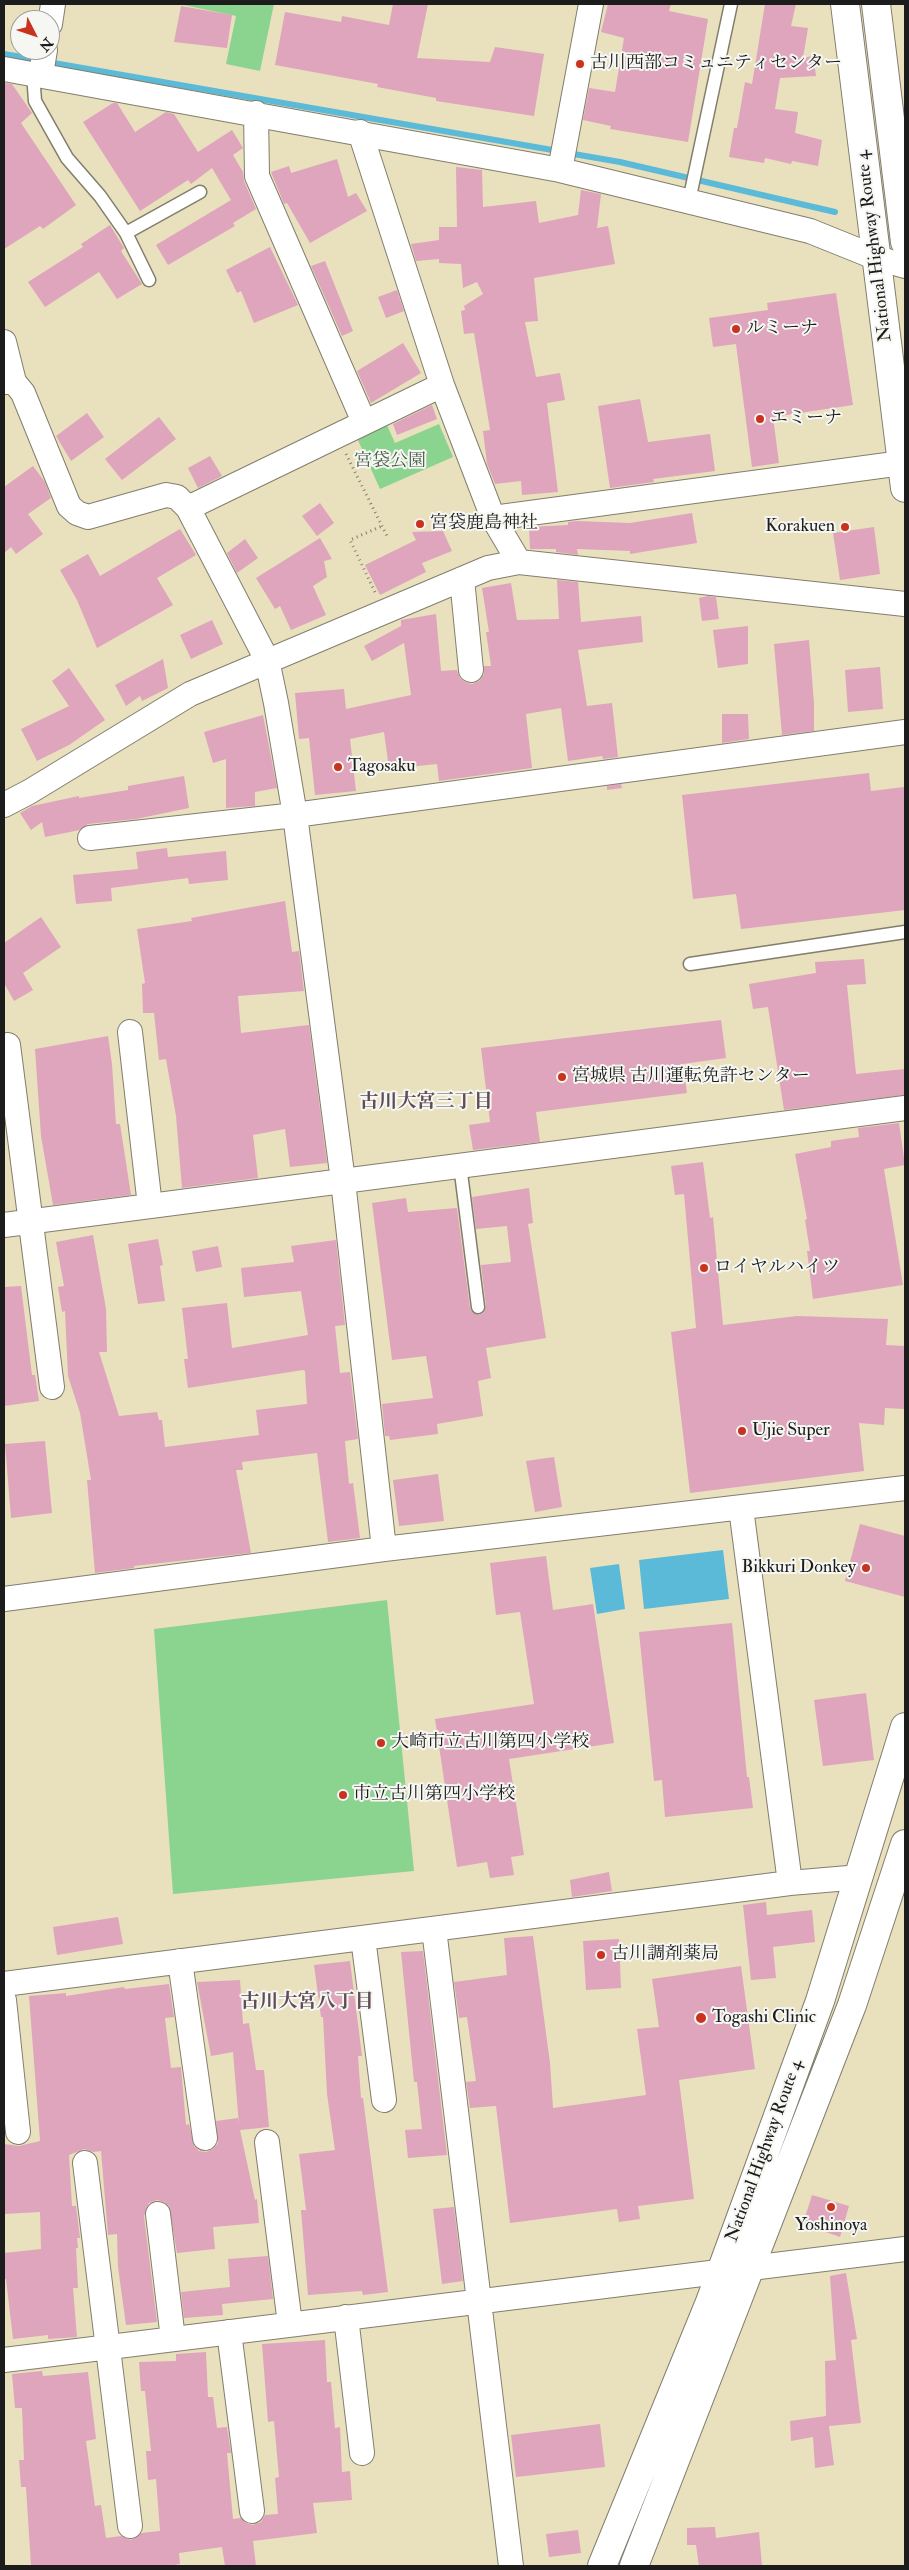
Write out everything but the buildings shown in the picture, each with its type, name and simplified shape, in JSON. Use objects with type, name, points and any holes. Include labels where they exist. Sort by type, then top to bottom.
[{"type":"highway","name":"National Highway Route 4","points":[[845,4],[903,476]]},
{"type":"highway","name":"National Highway Route 4","points":[[876,4],[905,242]]},
{"type":"highway","name":"National Highway Route 4","points":[[602,2566],[706,2311],[820,2001],[905,1727]]},
{"type":"highway","name":"National Highway Route 4","points":[[634,2566],[748,2267],[852,2005],[901,1869],[905,1844]]},
{"type":"street","points":[[563,156],[591,4]]},
{"type":"street","points":[[4,69],[41,64],[256,113],[360,132],[563,156],[810,231],[877,258],[905,266]]},
{"type":"street","points":[[256,113],[257,176],[364,422]]},
{"type":"street","points":[[360,132],[442,385],[493,518],[519,562]]},
{"type":"street","points":[[4,342],[9,382],[23,393],[69,506],[77,513],[88,517],[166,495],[177,497],[188,508],[267,660],[296,815],[343,1181],[384,1549]]},
{"type":"street","points":[[188,508],[442,385]]},
{"type":"street","points":[[493,518],[903,476]]},
{"type":"street","points":[[4,805],[29,792],[190,694],[488,568],[519,562],[905,604]]},
{"type":"street","points":[[462,579],[471,670]]},
{"type":"street","points":[[90,838],[296,815],[905,732]]},
{"type":"street","points":[[130,1032],[150,1206]]},
{"type":"street","points":[[8,1045],[52,1387]]},
{"type":"street","points":[[4,1225],[905,1108]]},
{"type":"street","points":[[4,1599],[384,1549],[905,1488]]},
{"type":"street","points":[[741,1508],[790,1883]]},
{"type":"street","points":[[4,1984],[790,1883],[860,1877]]},
{"type":"street","points":[[434,1929],[511,2566]]},
{"type":"street","points":[[363,1938],[384,2100]]},
{"type":"street","points":[[180,1961],[205,2138]]},
{"type":"street","points":[[4,2000],[18,2132]]},
{"type":"street","points":[[267,2142],[290,2324]]},
{"type":"street","points":[[84,2163],[130,2526]]},
{"type":"street","points":[[158,2214],[173,2339]]},
{"type":"street","points":[[4,2360],[905,2249]]},
{"type":"street","points":[[346,2317],[362,2453]]},
{"type":"street","points":[[229,2332],[252,2511]]},
{"type":"lane","points":[[691,195],[731,4]]},
{"type":"lane","points":[[41,64],[35,101],[67,158],[100,196],[126,233],[149,280]]},
{"type":"lane","points":[[126,233],[200,192]]},
{"type":"lane","points":[[690,964],[905,932]]},
{"type":"lane","points":[[460,1165],[478,1307]]},
{"type":"path","points":[[337,436],[388,536]]},
{"type":"path","points":[[382,526],[350,540],[384,611]]},
{"type":"green space","points":[[179,4],[274,4],[260,71],[226,64],[236,16]]},
{"type":"green space","name":"宮袋公園","points":[[439,424],[453,457],[380,489],[357,438],[387,425],[395,443]]},
{"type":"green space","points":[[387,1600],[414,1871],[173,1894],[154,1629]]},
{"type":"water","points":[[723,1550],[729,1599],[644,1609],[639,1560]]},
{"type":"water","points":[[619,1564],[625,1609],[597,1614],[590,1568]]},
{"type":"waterway","points":[[4,54],[10,55]]},
{"type":"waterway","points":[[48,62],[558,151]]},
{"type":"waterway","points":[[568,153],[620,162],[835,212]]},
{"type":"place","name":"古川西部コミュニティセンター","points":[[580,64]]},
{"type":"place","name":"ルミーナ","points":[[736,329]]},
{"type":"place","name":"エミーナ","points":[[760,419]]},
{"type":"place","name":"宮袋鹿島神社","points":[[420,524]]},
{"type":"place","name":"Korakuen","points":[[845,527]]},
{"type":"place","name":"Tagosaku","points":[[338,767]]},
{"type":"place","name":"宮城県 古川運転免許センター","points":[[562,1077]]},
{"type":"place","name":"ロイヤルハイツ","points":[[704,1268]]},
{"type":"place","name":"Ujie Super","points":[[742,1431]]},
{"type":"place","name":"Bikkuri Donkey","points":[[866,1568]]},
{"type":"place","name":"大崎市立古川第四小学校","points":[[381,1743]]},
{"type":"place","name":"市立古川第四小学校","points":[[343,1795]]},
{"type":"place","name":"古川調剤薬局","points":[[601,1955]]},
{"type":"place","name":"Togashi Clinic","points":[[701,2018]]},
{"type":"place","name":"Yoshinoya","points":[[831,2207]]},
{"type":"district","name":"古川大宮三丁目","points":[[426,1103]]},
{"type":"district","name":"古川大宮八丁目","points":[[307,2003]]}]
